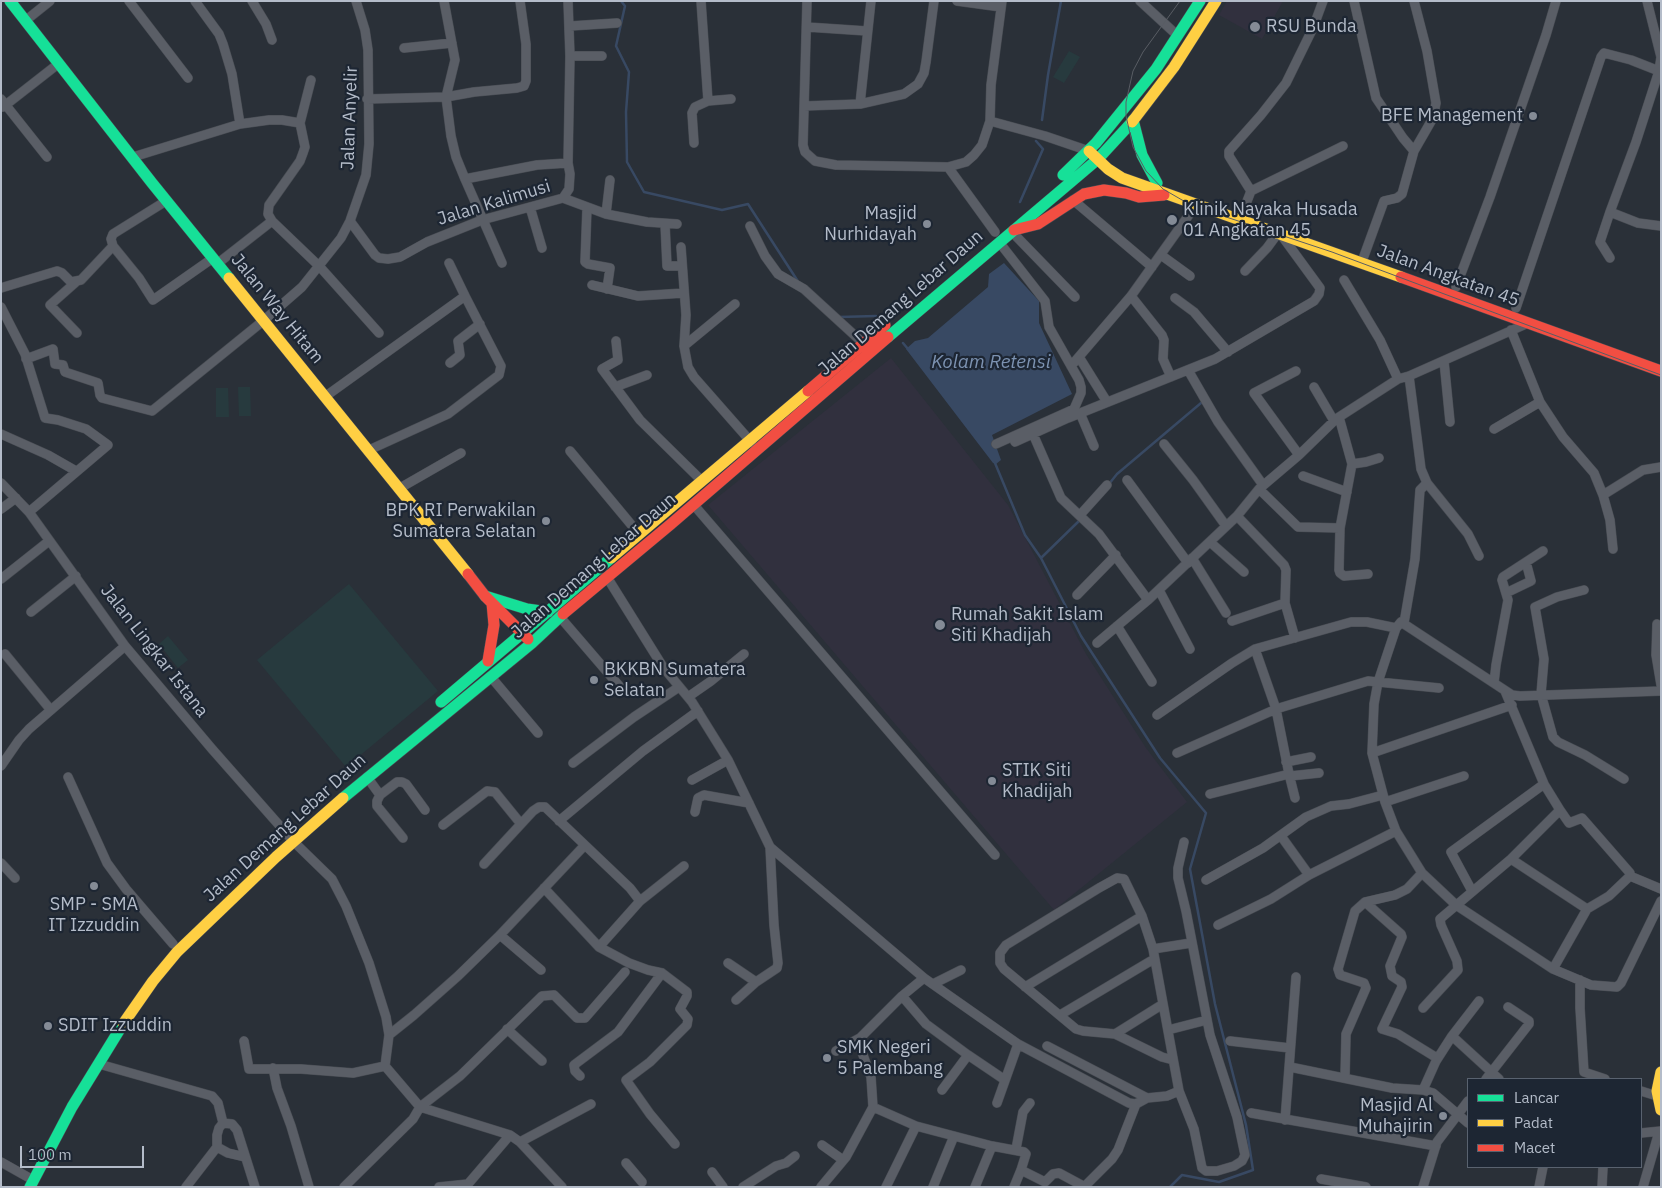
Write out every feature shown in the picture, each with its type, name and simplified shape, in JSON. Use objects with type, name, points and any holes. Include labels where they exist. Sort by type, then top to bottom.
[{"type":"main road","name":"Jalan Way Hitam","points":[[10,1],[166,201],[326,396],[489,600],[532,643]]},
{"type":"main road","name":"Jalan Demang Lebar Daun","points":[[604,573],[639,534],[702,481],[754,444],[997,237],[1092,147],[1156,69],[1200,1]]},
{"type":"main road","name":"Jalan Demang Lebar Daun","points":[[20,1187],[30,1181],[133,1008],[153,980],[177,952],[347,782],[522,633],[554,615],[604,573],[693,504],[862,343],[997,237],[1013,231],[1102,155],[1133,120],[1174,67],[1216,1]]},
{"type":"main road","points":[[1133,120],[1142,156],[1157,183]]},
{"type":"main road","name":"Jalan Angkatan 45","points":[[1092,147],[1122,168],[1157,183],[1516,308],[1661,362]]},
{"type":"main road","name":"Jalan Angkatan 45","points":[[1102,155],[1108,169],[1122,178],[1661,371]]},
{"type":"main road","points":[[1013,231],[1038,224],[1084,194],[1104,190],[1126,193],[1139,198],[1165,194]]},
{"type":"main road","points":[[488,662],[494,625],[489,600],[554,615]]},
{"type":"main road","name":"Jalan Demang Lebar Daun","points":[[30,1181],[62,1104],[88,1059],[147,973],[173,944],[214,902],[532,643],[554,615]]},
{"type":"main road","points":[[1661,1072],[1657,1096],[1661,1110]]},
{"type":"street","points":[[25,21],[38,5],[50,1]]},
{"type":"street","points":[[129,1],[188,78]]},
{"type":"street","points":[[195,1],[219,34],[223,44],[232,74],[240,124]]},
{"type":"street","points":[[252,1],[266,24],[272,40]]},
{"type":"street","name":"Jalan Anyelir","points":[[263,321],[302,287],[320,267],[341,238],[350,221],[366,174],[369,144],[367,41],[356,1]]},
{"type":"street","points":[[444,1],[454,60],[446,97],[456,157],[502,263]]},
{"type":"street","points":[[368,98],[446,97],[518,88],[526,84],[526,44],[520,1]]},
{"type":"street","name":"Jalan Kalimusi","points":[[350,221],[375,255],[388,260],[400,257],[427,242],[482,220],[563,198],[569,189],[570,174],[568,163],[570,26],[568,1]]},
{"type":"street","points":[[701,1],[708,101]]},
{"type":"street","points":[[807,1],[803,145],[805,152],[815,161],[836,165],[948,167],[966,162],[974,154],[982,145],[990,121],[991,84],[1002,4],[957,1]]},
{"type":"street","points":[[860,104],[870,1]]},
{"type":"street","points":[[804,106],[860,104],[904,94],[918,84],[924,73],[934,1]]},
{"type":"street","points":[[1140,1],[1178,36]]},
{"type":"street","points":[[1251,191],[1229,156],[1229,151],[1286,83],[1313,28],[1323,1]]},
{"type":"street","points":[[1354,1],[1376,98],[1402,138],[1414,151]]},
{"type":"street","points":[[1364,256],[1384,201],[1397,198],[1402,194],[1414,151],[1434,118],[1436,104],[1427,51],[1414,1]]},
{"type":"street","points":[[1456,287],[1490,197],[1556,1]]},
{"type":"street","points":[[1610,258],[1600,242],[1660,71],[1661,58],[1647,1]]},
{"type":"street","points":[[570,26],[617,23]]},
{"type":"street","points":[[807,27],[868,31]]},
{"type":"street","points":[[404,48],[452,43]]},
{"type":"street","points":[[1516,308],[1601,56],[1604,53],[1608,53],[1660,71]]},
{"type":"street","points":[[570,56],[602,56]]},
{"type":"street","points":[[47,156],[3,104],[58,64]]},
{"type":"street","points":[[311,80],[300,123],[304,153],[268,207],[268,214],[272,222],[320,267],[379,333]]},
{"type":"street","points":[[694,143],[693,110],[696,106],[708,101],[732,99]]},
{"type":"street","points":[[133,157],[240,124],[255,121],[282,120],[300,123]]},
{"type":"street","points":[[990,121],[1092,147]]},
{"type":"street","points":[[1242,214],[1251,191],[1343,146]]},
{"type":"street","points":[[465,180],[537,165],[568,163]]},
{"type":"street","points":[[948,167],[1045,302],[1049,327],[1079,380],[1081,387],[1074,409],[996,444]]},
{"type":"street","points":[[606,214],[610,180]]},
{"type":"street","points":[[563,198],[606,214],[647,222],[677,224]]},
{"type":"street","points":[[1073,200],[1152,267]]},
{"type":"street","points":[[166,201],[113,234],[111,239],[153,300],[272,222]]},
{"type":"street","points":[[1071,366],[1131,296],[1196,205]]},
{"type":"street","points":[[530,207],[542,248]]},
{"type":"street","points":[[587,208],[585,262],[590,265],[610,268],[607,289]]},
{"type":"street","points":[[1610,212],[1638,223],[1661,226]]},
{"type":"street","points":[[665,224],[666,264],[668,267],[682,266]]},
{"type":"street","points":[[750,226],[764,256],[778,274],[804,289],[862,343]]},
{"type":"street","points":[[1013,231],[1075,297]]},
{"type":"street","points":[[1015,442],[1080,413],[1215,359],[1314,301],[1319,294],[1320,288],[1279,234],[1245,271]]},
{"type":"street","points":[[77,333],[50,305],[76,282],[81,280],[114,246]]},
{"type":"street","points":[[681,247],[686,315],[684,346],[688,367],[694,377],[754,444]]},
{"type":"street","points":[[1161,255],[1190,276]]},
{"type":"street","points":[[369,450],[448,414],[499,375],[501,366],[449,264]]},
{"type":"street","points":[[1,288],[57,271],[62,272],[71,282],[76,282]]},
{"type":"street","points":[[1344,280],[1380,340],[1398,379]]},
{"type":"street","points":[[592,285],[638,296],[684,293]]},
{"type":"street","points":[[326,396],[465,296]]},
{"type":"street","points":[[1131,296],[1162,335],[1164,340],[1163,359],[1171,377]]},
{"type":"street","points":[[1175,298],[1194,312],[1228,352]]},
{"type":"street","points":[[684,346],[736,304]]},
{"type":"street","points":[[1,307],[27,362],[45,418],[86,429],[108,445],[29,512]]},
{"type":"street","points":[[27,362],[53,349],[55,364],[63,365],[65,372],[98,383],[102,398],[152,411],[263,321]]},
{"type":"street","points":[[450,363],[460,355],[457,345],[458,341],[480,324]]},
{"type":"street","points":[[1097,644],[1148,600],[1210,542],[1237,516],[1261,487],[1336,419],[1398,379],[1410,376],[1526,324]]},
{"type":"street","points":[[1511,330],[1540,402],[1563,437],[1594,474],[1603,495],[1610,520],[1613,549]]},
{"type":"street","points":[[616,341],[618,360],[602,369],[640,420],[702,481]]},
{"type":"street","points":[[1079,356],[1107,402]]},
{"type":"street","points":[[1444,361],[1450,422]]},
{"type":"street","points":[[1188,370],[1218,422],[1261,487],[1298,527],[1340,528]]},
{"type":"street","points":[[1296,371],[1254,393],[1299,454]]},
{"type":"street","points":[[615,387],[647,375]]},
{"type":"street","points":[[1410,376],[1421,469],[1427,483],[1468,534],[1479,556]]},
{"type":"street","points":[[1314,387],[1336,419],[1352,464],[1340,528],[1340,574],[1344,576],[1368,574]]},
{"type":"street","points":[[1494,429],[1540,402]]},
{"type":"street","points":[[1080,413],[1094,446]]},
{"type":"street","points":[[1,434],[48,455],[76,471]]},
{"type":"street","points":[[1033,434],[1062,498],[1069,507],[1099,534],[1148,600]]},
{"type":"street","points":[[1164,444],[1226,526]]},
{"type":"street","points":[[570,450],[639,534]]},
{"type":"street","points":[[400,488],[461,453]]},
{"type":"street","points":[[1352,464],[1379,458]]},
{"type":"street","points":[[1603,495],[1643,470],[1661,467]]},
{"type":"street","points":[[1302,476],[1347,492]]},
{"type":"street","points":[[1127,480],[1190,560],[1226,613]]},
{"type":"street","name":"Jalan Lingkar Istana","points":[[1,483],[29,512],[125,646],[217,755],[291,838],[325,871],[338,891],[369,963],[386,1017],[389,1035],[385,1066]]},
{"type":"street","points":[[1427,483],[1420,490],[1415,559],[1400,625],[1378,682],[1374,704],[1372,753],[1384,798],[1396,831],[1422,873],[1456,905],[1552,969],[1591,985],[1616,987],[1620,983],[1660,903]]},
{"type":"street","points":[[1081,516],[1107,485]]},
{"type":"street","points":[[1,509],[16,498]]},
{"type":"street","points":[[693,504],[994,855]]},
{"type":"street","points":[[1237,516],[1284,565],[1286,570],[1285,603],[1295,638]]},
{"type":"street","points":[[1,578],[49,541]]},
{"type":"street","points":[[1210,542],[1244,572]]},
{"type":"street","points":[[1494,683],[1508,600],[1502,580],[1503,577],[1543,551]]},
{"type":"street","points":[[1077,595],[1116,555]]},
{"type":"street","points":[[1506,593],[1531,581],[1526,562]]},
{"type":"street","points":[[604,573],[663,666],[698,711],[728,760],[770,847],[777,968],[756,982],[736,1000]]},
{"type":"street","points":[[31,612],[76,576]]},
{"type":"street","points":[[1159,590],[1190,649]]},
{"type":"street","points":[[1584,590],[1557,597],[1535,607],[1544,659],[1541,694],[1553,737],[1558,742],[1585,754],[1624,779]]},
{"type":"street","points":[[1232,621],[1285,603]]},
{"type":"street","points":[[554,615],[621,688]]},
{"type":"street","points":[[1157,715],[1232,662],[1256,649],[1351,622],[1400,625],[1516,696],[1661,691]]},
{"type":"street","points":[[1657,624],[1656,655],[1661,684]]},
{"type":"street","points":[[1118,626],[1152,682]]},
{"type":"street","points":[[1,766],[19,740],[50,709],[125,646]]},
{"type":"street","points":[[1256,649],[1276,709],[1295,798]]},
{"type":"street","points":[[5,654],[50,709]]},
{"type":"street","points":[[688,697],[711,682],[744,654]]},
{"type":"street","points":[[491,677],[538,732]]},
{"type":"street","points":[[1177,753],[1276,709],[1368,681],[1439,688]]},
{"type":"street","points":[[573,763],[634,717],[679,687]]},
{"type":"street","points":[[1505,691],[1544,784],[1569,823],[1582,818],[1630,873],[1630,876],[1661,889]]},
{"type":"street","points":[[1372,753],[1512,704]]},
{"type":"street","points":[[559,821],[643,750],[698,711]]},
{"type":"street","points":[[1286,762],[1311,757]]},
{"type":"street","points":[[692,780],[728,760]]},
{"type":"street","points":[[1210,794],[1289,775],[1319,774]]},
{"type":"street","points":[[1206,880],[1263,848],[1306,817],[1331,806],[1384,798],[1464,776]]},
{"type":"street","points":[[68,777],[107,862],[126,889],[173,944]]},
{"type":"street","points":[[367,777],[380,795]]},
{"type":"street","points":[[403,838],[377,806],[380,795],[397,782],[402,782],[406,784],[425,810]]},
{"type":"street","points":[[1472,891],[1451,852],[1544,784]]},
{"type":"street","points":[[443,824],[487,791],[495,792],[522,824]]},
{"type":"street","points":[[695,812],[698,798],[704,795],[749,803]]},
{"type":"street","points":[[484,864],[533,811],[539,807],[545,807],[630,888],[640,901]]},
{"type":"street","points":[[1423,1008],[1458,970],[1457,960],[1440,922],[1442,917],[1511,858],[1560,810]]},
{"type":"street","points":[[1218,925],[1270,899],[1309,875],[1396,831]]},
{"type":"street","points":[[1281,836],[1309,875]]},
{"type":"street","points":[[1173,1060],[1162,1057],[1115,1034],[1083,1032],[1076,1029],[1004,969],[1000,963],[1000,953],[1006,945],[1116,878],[1124,879],[1142,916],[1153,949],[1179,1091],[1194,1129],[1202,1168],[1206,1171],[1217,1172],[1234,1166],[1242,1161],[1245,1155],[1237,1117],[1210,1035],[1178,878],[1178,868],[1184,842]]},
{"type":"street","points":[[389,1035],[458,976],[500,935],[584,846]]},
{"type":"street","points":[[770,847],[924,978],[1018,1044],[1136,1104]]},
{"type":"street","points":[[1511,858],[1587,909]]},
{"type":"street","points":[[1,863],[15,878]]},
{"type":"street","points":[[599,947],[640,901],[684,866]]},
{"type":"street","points":[[1345,1077],[1346,1034],[1366,988],[1364,983],[1340,975],[1338,969],[1355,911],[1365,902],[1395,895],[1407,889],[1422,873]]},
{"type":"street","points":[[1552,969],[1587,909],[1609,896],[1630,876]]},
{"type":"street","points":[[544,888],[599,947],[629,963],[662,973],[687,992],[687,996],[680,1009],[688,1019],[688,1024],[666,1047],[626,1080],[650,1114],[675,1144]]},
{"type":"street","points":[[1365,902],[1402,934],[1390,966],[1392,976],[1401,982],[1402,987],[1382,1029],[1398,1034],[1438,1058]]},
{"type":"street","points":[[1025,987],[1142,916]]},
{"type":"street","points":[[500,935],[541,970]]},
{"type":"street","points":[[1153,949],[1191,943]]},
{"type":"street","points":[[1060,1015],[1154,959]]},
{"type":"street","points":[[728,963],[756,982]]},
{"type":"street","points":[[933,984],[961,970]]},
{"type":"street","points":[[344,1187],[413,1119],[420,1108],[460,1076],[540,998],[548,994],[554,995],[577,1018],[585,1018],[625,972]]},
{"type":"street","points":[[580,1076],[575,1071],[574,1065],[618,1032],[662,973]]},
{"type":"street","points":[[1285,1120],[1296,977]]},
{"type":"street","points":[[836,1051],[860,1038],[902,996],[924,978]]},
{"type":"street","points":[[1580,980],[1584,1076],[1598,1078]]},
{"type":"street","points":[[902,996],[926,1024],[1006,1080]]},
{"type":"street","points":[[1422,1090],[1438,1058],[1452,1036],[1479,1001]]},
{"type":"street","points":[[1115,1034],[1163,1004]]},
{"type":"street","points":[[1452,1036],[1489,1076],[1529,1023],[1508,1007]]},
{"type":"street","points":[[1168,1030],[1207,1020]]},
{"type":"street","points":[[507,1029],[542,1061]]},
{"type":"street","points":[[821,1187],[854,1144],[873,1106],[872,1077],[859,1044],[860,1038]]},
{"type":"street","points":[[1230,1041],[1290,1048]]},
{"type":"street","points":[[244,1042],[249,1070],[273,1068],[353,1073],[385,1066],[420,1108],[510,1134],[520,1142],[557,1185]]},
{"type":"street","points":[[997,1103],[1018,1044]]},
{"type":"street","points":[[1047,1046],[1147,1098]]},
{"type":"street","points":[[942,1090],[968,1055]]},
{"type":"street","points":[[1071,1072],[1077,1062]]},
{"type":"street","points":[[99,1064],[212,1096],[218,1103],[223,1123]]},
{"type":"street","points":[[1290,1067],[1392,1088],[1422,1090],[1438,1096],[1467,1122]]},
{"type":"street","points":[[273,1068],[277,1088],[291,1126],[309,1187]]},
{"type":"street","points":[[1021,1170],[1044,1184],[1053,1174],[1059,1174],[1084,1187],[1112,1159],[1118,1150],[1136,1104],[1147,1098],[1167,1096],[1179,1091]]},
{"type":"street","points":[[1642,1091],[1657,1096]]},
{"type":"street","points":[[1423,1187],[1437,1142],[1467,1102]]},
{"type":"street","points":[[1016,1149],[1023,1112],[1030,1103]]},
{"type":"street","points":[[520,1142],[591,1104]]},
{"type":"street","points":[[873,1106],[916,1126],[992,1146],[1024,1152],[1026,1154],[1014,1187]]},
{"type":"street","points":[[1251,1113],[1436,1146]]},
{"type":"street","points":[[186,1187],[216,1147],[217,1134],[223,1123]]},
{"type":"street","points":[[223,1123],[232,1124],[241,1137],[255,1187]]},
{"type":"street","points":[[886,1187],[916,1126]]},
{"type":"street","points":[[1642,1133],[1660,1131],[1643,1187]]},
{"type":"street","points":[[439,1187],[468,1184],[510,1134]]},
{"type":"street","points":[[933,1187],[954,1136]]},
{"type":"street","points":[[822,1145],[843,1160]]},
{"type":"street","points":[[975,1187],[992,1146]]},
{"type":"street","points":[[216,1147],[228,1153],[246,1157]]},
{"type":"street","points":[[743,1187],[795,1156]]},
{"type":"street","points":[[1,1162],[30,1181]]},
{"type":"street","points":[[626,1163],[643,1185]]},
{"type":"street","points":[[1539,1187],[1543,1168]]},
{"type":"street","points":[[1602,1187],[1603,1168]]},
{"type":"street","points":[[712,1172],[723,1187]]},
{"type":"street","points":[[1321,1179],[1366,1187]]},
{"type":"shaded area","name":"RSU Bunda","points":[[1227,1],[1283,1],[1262,39],[1219,15]]},
{"type":"shaded area","name":"Rumah Sakit Islam Siti Khadijah","points":[[891,358],[1008,505],[1086,654],[1146,748],[1187,802],[1054,910],[708,505]]},
{"type":"green space","points":[[1069,51],[1080,57],[1064,83],[1053,77]]},
{"type":"green space","points":[[238,387],[250,387],[251,416],[239,416]]},
{"type":"green space","points":[[216,388],[228,388],[229,417],[216,417]]},
{"type":"green space","points":[[349,584],[438,691],[346,767],[257,660]]},
{"type":"green space","points":[[168,636],[188,660],[178,668],[159,644]]},
{"type":"water","name":"Kolam Retensi","points":[[1004,263],[1039,301],[1039,323],[1072,394],[992,435],[1001,460],[996,464],[993,463],[906,349],[915,341],[928,338],[988,287],[989,274]]},
{"type":"waterway","points":[[621,1],[625,6],[616,46],[629,72],[626,112],[627,162],[644,192],[722,210],[748,204],[799,283]]},
{"type":"waterway","points":[[1042,120],[1061,1]]},
{"type":"waterway","points":[[1020,202],[1043,149],[1036,141]]},
{"type":"waterway","points":[[839,317],[876,316]]},
{"type":"waterway","points":[[903,343],[908,349]]},
{"type":"waterway","points":[[1109,484],[1117,474],[1201,403]]},
{"type":"waterway","points":[[995,463],[1025,535],[1041,558],[1081,636],[1160,758],[1206,813],[1190,869],[1215,1004],[1246,1125],[1253,1170],[1219,1182],[1182,1175],[1170,1187]]},
{"type":"waterway","points":[[1041,558],[1080,520]]},
{"type":"tram line","points":[[1180,1],[1143,52],[1133,71],[1126,102],[1126,116],[1133,147],[1146,171],[1163,189],[1189,204],[1205,210],[1332,252],[1661,375]]},
{"type":"traffic: fast","points":[[10,1],[229,278]]},
{"type":"traffic: fast","points":[[1063,175],[1096,143],[1156,69],[1200,1]]},
{"type":"traffic: fast","points":[[1133,120],[1142,155],[1157,183]]},
{"type":"traffic: fast","points":[[888,337],[1098,159],[1132,122]]},
{"type":"traffic: fast","points":[[441,702],[611,558]]},
{"type":"traffic: fast","points":[[485,596],[527,609],[548,612]]},
{"type":"traffic: fast","points":[[343,798],[532,643],[563,614]]},
{"type":"traffic: fast","points":[[30,1187],[72,1107],[123,1024]]},
{"type":"traffic: slow","points":[[1132,122],[1174,67],[1216,1]]},
{"type":"traffic: slow","points":[[1089,151],[1108,169],[1122,178],[1401,277]]},
{"type":"traffic: slow","points":[[229,278],[468,574]]},
{"type":"traffic: slow","points":[[611,558],[808,391]]},
{"type":"traffic: slow","points":[[123,1024],[153,981],[177,952],[276,857],[343,798]]},
{"type":"traffic: slow","points":[[1661,1072],[1657,1091],[1661,1110]]},
{"type":"traffic: jam","points":[[1014,230],[1038,224],[1084,194],[1104,190],[1139,197],[1164,195]]},
{"type":"traffic: jam","points":[[1401,277],[1661,371]]},
{"type":"traffic: jam","points":[[808,391],[885,325]]},
{"type":"traffic: jam","points":[[563,614],[671,524],[888,337]]},
{"type":"traffic: jam","points":[[468,574],[485,596],[528,639]]},
{"type":"traffic: jam","points":[[488,661],[494,625],[492,603]]},
{"type":"place","name":"RSU Bunda","points":[[1255,27]]},
{"type":"place","name":"BFE Management","points":[[1533,116]]},
{"type":"place","name":"Klinik Nayaka Husada 01 Angkatan 45","points":[[1172,220]]},
{"type":"place","name":"Masjid Nurhidayah","points":[[927,224]]},
{"type":"place","name":"BPK RI Perwakilan Sumatera Selatan","points":[[546,521]]},
{"type":"place","name":"Rumah Sakit Islam Siti Khadijah","points":[[940,625]]},
{"type":"place","name":"BKKBN Sumatera Selatan","points":[[594,680]]},
{"type":"place","name":"STIK Siti Khadijah","points":[[992,781]]},
{"type":"place","name":"SMP - SMA IT Izzuddin","points":[[94,886]]},
{"type":"place","name":"SDIT Izzuddin","points":[[48,1026]]},
{"type":"place","name":"SMK Negeri 5 Palembang","points":[[827,1058]]},
{"type":"place","name":"Masjid Al Muhajirin","points":[[1443,1116]]}]
